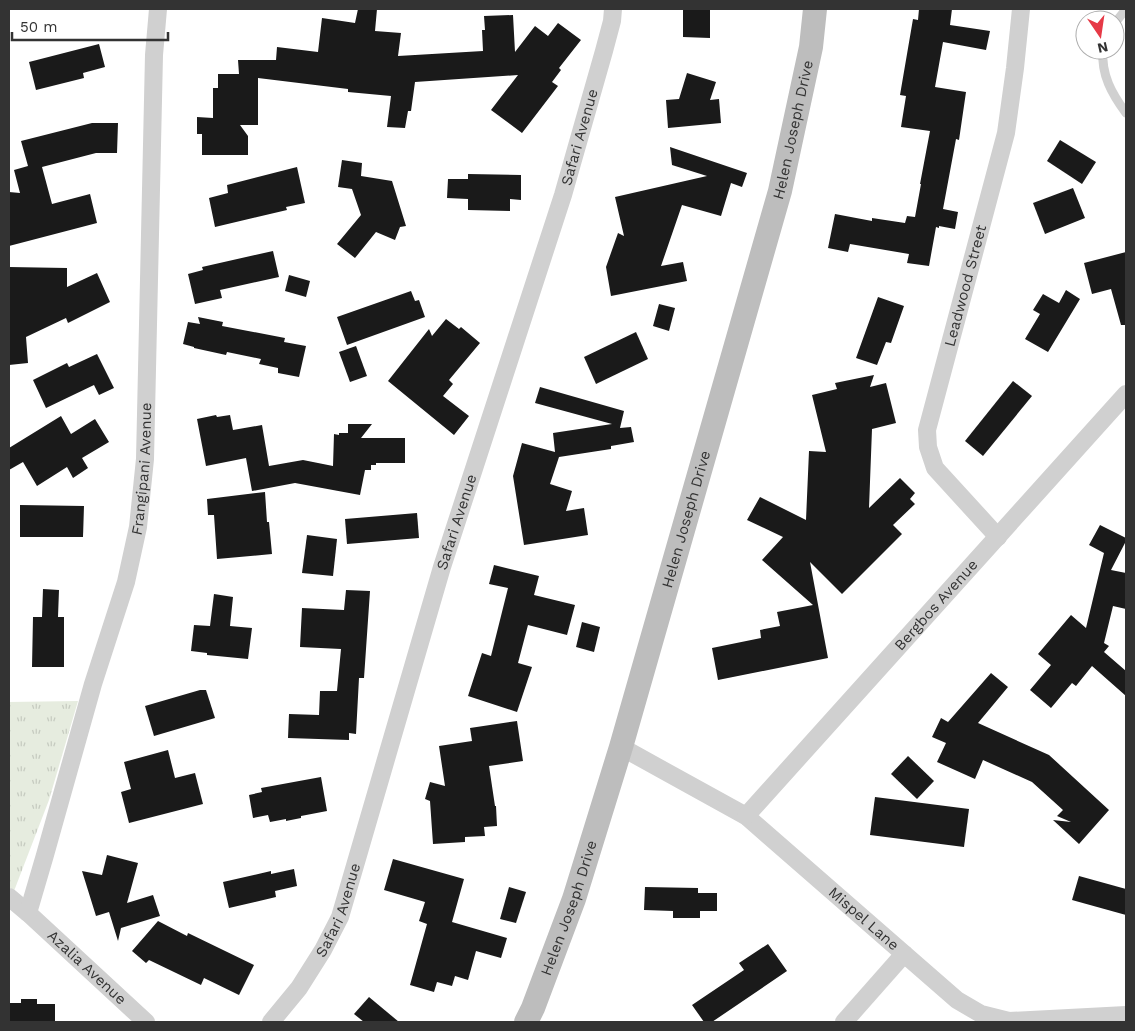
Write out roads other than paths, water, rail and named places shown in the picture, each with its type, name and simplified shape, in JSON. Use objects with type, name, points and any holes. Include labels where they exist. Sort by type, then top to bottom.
[{"type":"street","name":"Frangipani Avenue","points":[[28,913],[92,684],[126,582],[138,527],[145,459],[154,55],[158,9]]},
{"type":"street","name":"Safari Avenue","points":[[272,1022],[299,988],[323,950],[340,917],[442,567],[563,195],[604,51],[612,21],[613,9]]},
{"type":"street","name":"Helen Joseph Drive","points":[[526,1022],[574,899],[621,747],[780,191],[811,47],[815,9]]},
{"type":"street","name":"Leadwood Street","points":[[998,537],[935,468],[928,447],[928,430],[1006,133],[1021,9]]},
{"type":"street","name":"Bergbos Avenue","points":[[746,816],[1126,396]]},
{"type":"street","name":"Mispel Lane","points":[[621,747],[746,816],[957,1000],[981,1014],[1009,1021],[1126,1015]]},
{"type":"street","name":"Azalia Avenue","points":[[9,897],[146,1022]]},
{"type":"street","points":[[844,1022],[904,954]]},
{"type":"lane","points":[[1102,60],[1107,83],[1126,113]]}]
